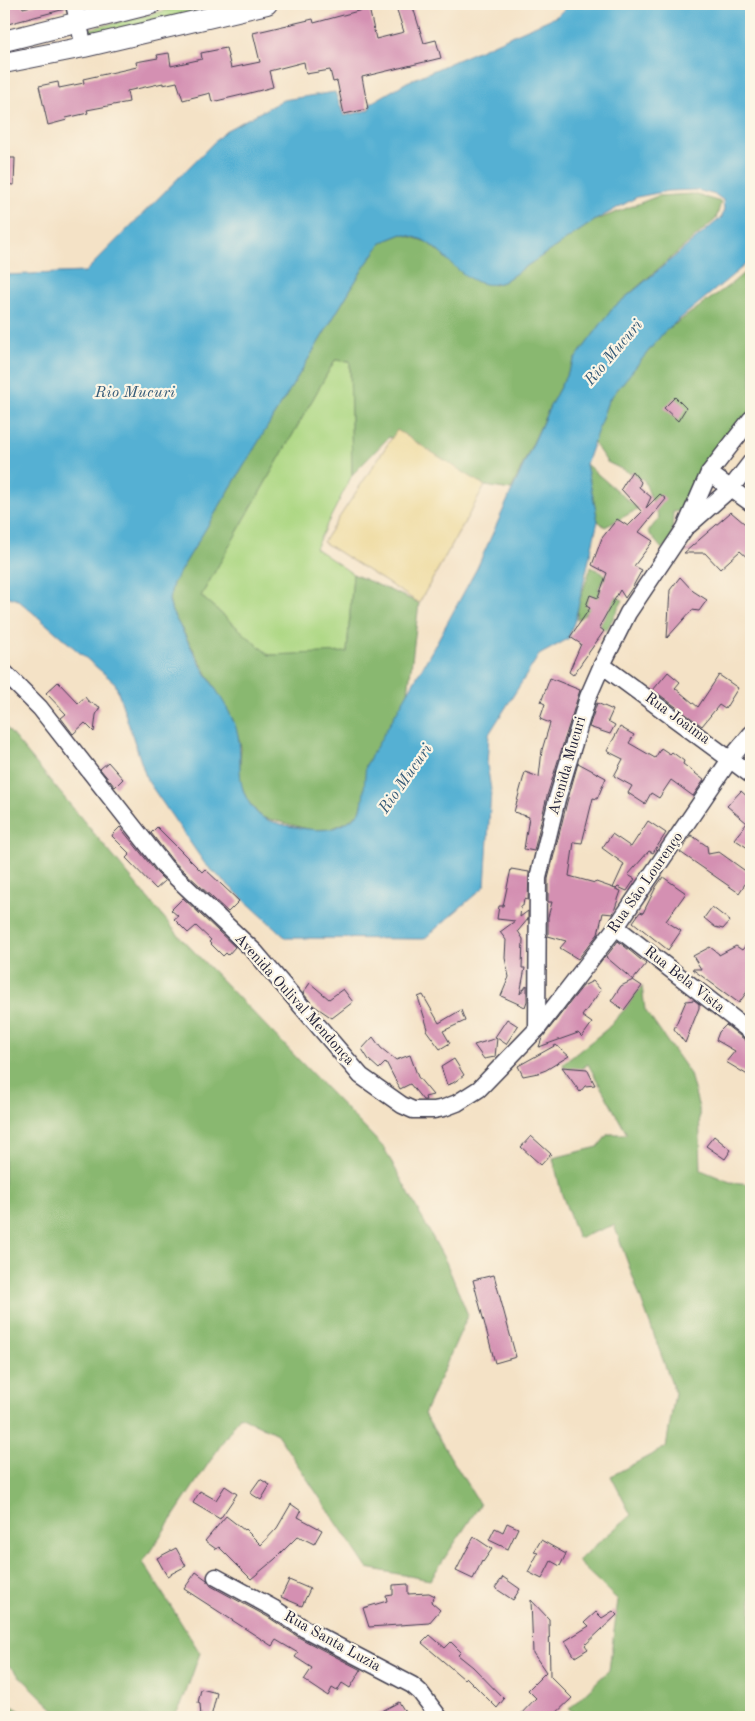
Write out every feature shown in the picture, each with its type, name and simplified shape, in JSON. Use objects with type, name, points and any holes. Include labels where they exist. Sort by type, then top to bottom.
[{"type":"street","points":[[4,41],[77,13],[150,4]]},
{"type":"street","points":[[4,63],[84,47],[261,5]]},
{"type":"street","points":[[77,13],[84,47]]},
{"type":"street","name":"Avenida Mucuri","points":[[537,1030],[538,878],[558,800],[588,698],[628,612],[685,528],[709,473],[751,419]]},
{"type":"street","name":"Avenida Mucuri","points":[[685,528],[731,488],[751,462]]},
{"type":"street","points":[[709,473],[751,503]]},
{"type":"street","name":"Rua Joaima","points":[[602,665],[731,758],[751,775]]},
{"type":"street","name":"Avenida Oulival Mendonça","points":[[4,672],[40,708],[165,867],[255,952],[361,1076],[402,1106],[413,1110],[434,1110],[457,1103],[479,1089],[537,1030]]},
{"type":"street","name":"Rua São Lourenço","points":[[537,1030],[616,927],[731,758],[751,734]]},
{"type":"street","name":"Rua Bela Vista","points":[[616,927],[749,1025]]},
{"type":"street","name":"Rua Santa Luzia","points":[[216,1577],[273,1608],[305,1629],[412,1685],[420,1692],[439,1717]]},
{"type":"green space","points":[[193,4],[240,4],[91,36],[88,34],[89,29]]},
{"type":"green space","points":[[693,194],[721,202],[716,219],[613,308],[575,359],[551,404],[511,490],[485,486],[439,457],[389,437],[352,475],[350,361],[335,360],[201,596],[269,655],[347,652],[353,574],[419,603],[408,693],[366,765],[364,797],[360,812],[347,822],[330,829],[312,830],[261,817],[247,800],[239,779],[241,747],[233,720],[172,612],[169,600],[173,583],[364,267],[382,242],[402,234],[427,242],[462,272],[494,285],[503,282],[594,221],[658,196]]},
{"type":"green space","points":[[751,267],[751,410],[703,472],[688,510],[673,512],[672,538],[662,549],[648,532],[659,518],[644,480],[607,462],[593,442],[608,401],[664,332],[731,284]]},
{"type":"green space","points":[[335,360],[350,361],[352,475],[315,548],[353,574],[347,653],[269,655],[201,596]]},
{"type":"green space","points":[[586,464],[638,509],[605,527],[598,521]]},
{"type":"green space","points":[[591,567],[606,575],[598,589],[623,600],[606,631],[587,613],[577,620],[578,605]]},
{"type":"green space","points":[[4,725],[181,938],[384,1148],[446,1262],[468,1315],[424,1414],[480,1505],[430,1580],[367,1568],[277,1434],[240,1416],[143,1562],[200,1653],[182,1703],[174,1717],[62,1717],[4,1661]]},
{"type":"green space","points":[[642,986],[645,1010],[690,1074],[699,1108],[701,1170],[730,1182],[751,1184],[751,1717],[583,1717],[569,1709],[609,1670],[618,1600],[577,1561],[631,1515],[611,1476],[666,1447],[675,1393],[614,1225],[578,1238],[561,1192],[553,1158],[598,1147],[608,1134],[627,1134],[588,1064],[569,1077],[563,1064],[607,1029]]},
{"type":"green space","points":[[4,1699],[9,1704],[30,1717],[4,1717]]},
{"type":"sand","points":[[397,430],[485,486],[419,603],[323,542]]},
{"type":"water","name":"Rio Mucuri","points":[[569,4],[751,4],[751,260],[664,332],[608,401],[586,464],[598,521],[575,620],[568,639],[539,655],[489,734],[487,764],[491,790],[485,886],[424,939],[286,938],[205,864],[147,780],[115,683],[18,600],[4,595],[4,275],[85,272],[225,131],[283,100],[335,92],[344,116],[369,110],[371,103],[407,82],[557,16]],"holes":[[[697,190],[716,195],[723,200],[724,209],[722,217],[613,308],[575,359],[551,404],[477,568],[366,765],[363,797],[359,813],[341,825],[322,830],[285,825],[260,816],[250,804],[243,790],[238,734],[235,725],[172,612],[169,600],[173,583],[364,267],[382,242],[402,234],[419,238],[437,250],[471,279],[481,283],[492,284],[503,282],[594,221],[637,197],[668,191]]]},
{"type":"building","points":[[4,4],[22,4],[23,8],[39,4],[64,4],[65,9],[4,25]]},
{"type":"building","points":[[395,4],[412,4],[424,43],[436,40],[441,58],[362,77],[368,109],[344,114],[337,81],[333,82],[330,70],[306,74],[304,62],[269,71],[273,87],[246,94],[212,102],[210,93],[183,100],[177,82],[163,85],[163,83],[127,91],[129,102],[87,110],[88,113],[66,118],[67,120],[48,125],[39,86],[58,82],[59,88],[84,83],[83,79],[137,67],[136,62],[158,58],[157,55],[169,53],[171,66],[202,59],[201,53],[226,48],[231,68],[260,62],[253,33],[313,19],[314,23],[369,8],[376,39],[404,32]]},
{"type":"building","points":[[4,158],[15,158],[14,185],[4,184]]},
{"type":"building","points":[[675,397],[686,408],[678,421],[664,408]]},
{"type":"building","points":[[632,471],[641,482],[639,487],[651,497],[646,508],[660,494],[666,499],[639,532],[653,541],[634,566],[642,570],[625,598],[620,590],[599,627],[604,631],[573,675],[569,672],[581,644],[570,637],[590,608],[586,606],[590,595],[598,598],[607,573],[592,565],[602,538],[617,519],[628,526],[642,512],[621,489]]},
{"type":"building","points":[[731,512],[751,529],[751,561],[740,551],[720,569],[705,553],[684,553]]},
{"type":"building","points":[[680,577],[693,591],[707,600],[699,611],[692,610],[667,638],[670,590]]},
{"type":"building","points":[[668,672],[680,682],[675,688],[698,707],[719,675],[738,688],[725,709],[719,705],[702,726],[653,690]]},
{"type":"building","points":[[550,678],[580,690],[547,796],[534,851],[524,849],[529,817],[514,812],[525,772],[539,777],[542,750],[550,723],[540,719],[545,704],[541,702]]},
{"type":"building","points":[[58,682],[78,703],[85,697],[88,701],[100,707],[96,715],[94,732],[85,723],[73,734],[61,718],[66,714],[46,693]]},
{"type":"building","points":[[597,703],[613,710],[608,721],[615,725],[610,734],[589,727]]},
{"type":"building","points":[[620,727],[634,735],[629,743],[655,758],[661,748],[670,754],[672,752],[684,761],[683,764],[704,780],[693,796],[671,780],[659,798],[651,793],[645,804],[628,793],[632,786],[614,776],[623,759],[607,751]]},
{"type":"building","points":[[108,762],[123,779],[115,787],[100,769]]},
{"type":"building","points":[[578,763],[606,778],[597,799],[593,798],[582,843],[574,842],[569,876],[613,888],[624,864],[602,848],[612,834],[631,847],[648,821],[666,833],[653,853],[649,851],[628,875],[635,879],[627,891],[618,887],[616,889],[621,891],[613,914],[603,913],[598,934],[578,959],[560,948],[566,941],[548,936],[548,917],[552,902],[548,902],[548,879]]},
{"type":"building","points":[[741,791],[751,800],[751,850],[734,839],[747,823],[727,806]]},
{"type":"building","points":[[120,827],[165,881],[156,889],[126,858],[130,854],[112,836]]},
{"type":"building","points":[[157,827],[202,872],[205,869],[239,901],[228,912],[172,860],[151,833]]},
{"type":"building","points":[[691,835],[707,846],[708,854],[719,852],[751,875],[739,893],[680,852]]},
{"type":"building","points":[[511,869],[529,872],[528,900],[524,899],[520,917],[528,911],[528,919],[518,931],[523,939],[522,968],[525,968],[520,994],[527,985],[525,1007],[501,996],[509,977],[505,958],[506,940],[500,932],[515,921],[497,919],[499,906],[503,906]]},
{"type":"building","points":[[663,877],[686,893],[666,921],[681,931],[668,950],[633,922],[640,912],[643,913]]},
{"type":"building","points":[[183,898],[235,947],[228,955],[226,953],[223,956],[209,942],[211,940],[196,926],[188,933],[174,919],[178,916],[171,910]]},
{"type":"building","points":[[712,907],[730,921],[723,929],[715,927],[704,918]]},
{"type":"building","points":[[751,939],[751,986],[739,1003],[692,969],[701,969],[693,956],[710,947],[719,955],[736,946],[742,950]]},
{"type":"building","points":[[618,941],[646,964],[633,980],[606,957]]},
{"type":"building","points":[[633,980],[642,986],[624,1010],[611,1001],[621,986]]},
{"type":"building","points":[[593,981],[601,990],[582,1016],[592,1023],[582,1037],[578,1033],[539,1047],[542,1038],[583,986]]},
{"type":"building","points":[[310,983],[329,999],[343,989],[353,1002],[332,1018],[313,1005],[303,993]]},
{"type":"building","points":[[423,995],[439,1023],[461,1010],[465,1021],[443,1031],[450,1043],[440,1049],[426,1030],[428,1029],[418,997]]},
{"type":"building","points":[[694,1000],[699,1004],[699,1008],[685,1043],[674,1029],[686,1001]]},
{"type":"building","points":[[507,1019],[518,1026],[506,1044],[495,1037]]},
{"type":"building","points":[[726,1025],[745,1040],[751,1042],[751,1077],[726,1062],[735,1051],[716,1040],[719,1032]]},
{"type":"building","points":[[373,1037],[381,1048],[396,1060],[410,1055],[418,1077],[433,1095],[425,1097],[426,1100],[423,1100],[410,1084],[400,1089],[386,1062],[379,1069],[369,1060],[362,1049]]},
{"type":"building","points":[[497,1038],[495,1057],[484,1059],[474,1045]]},
{"type":"building","points":[[556,1045],[569,1056],[546,1070],[523,1076],[518,1066]]},
{"type":"building","points":[[454,1059],[464,1075],[447,1085],[441,1067]]},
{"type":"building","points":[[562,1067],[587,1069],[595,1085],[585,1086],[580,1092]]},
{"type":"building","points":[[531,1136],[551,1154],[541,1165],[521,1147]]},
{"type":"building","points":[[714,1136],[731,1150],[725,1159],[706,1146]]},
{"type":"building","points":[[494,1275],[516,1357],[495,1363],[473,1280]]},
{"type":"building","points":[[260,1479],[270,1485],[261,1500],[250,1493]]},
{"type":"building","points":[[225,1486],[237,1494],[220,1519],[193,1503],[200,1491],[216,1500]]},
{"type":"building","points":[[291,1504],[301,1511],[298,1517],[322,1530],[314,1544],[298,1536],[251,1579],[219,1547],[216,1549],[205,1541],[226,1516],[245,1529],[261,1545],[277,1528]]},
{"type":"building","points":[[507,1523],[518,1528],[508,1549],[489,1540],[495,1528],[503,1532]]},
{"type":"building","points":[[474,1537],[492,1549],[482,1561],[473,1579],[456,1571]]},
{"type":"building","points":[[541,1540],[566,1554],[560,1566],[551,1561],[542,1579],[528,1572],[538,1553],[534,1552]]},
{"type":"building","points":[[176,1548],[186,1566],[167,1576],[157,1558]]},
{"type":"building","points":[[196,1572],[207,1580],[211,1586],[268,1617],[300,1638],[361,1670],[350,1688],[342,1683],[337,1691],[332,1688],[328,1696],[304,1680],[312,1668],[295,1657],[298,1653],[276,1640],[272,1646],[184,1589]]},
{"type":"building","points":[[503,1577],[520,1589],[513,1600],[495,1588]]},
{"type":"building","points":[[289,1580],[310,1589],[302,1606],[281,1597]]},
{"type":"building","points":[[408,1584],[408,1594],[429,1593],[435,1596],[431,1602],[440,1610],[429,1623],[369,1627],[363,1608],[387,1601],[386,1596],[393,1595],[393,1585]]},
{"type":"building","points":[[531,1600],[549,1619],[550,1676],[572,1698],[552,1717],[518,1717],[536,1698],[528,1690],[546,1672],[533,1653]]},
{"type":"building","points":[[613,1611],[617,1615],[585,1645],[588,1649],[575,1657],[565,1641],[589,1626],[585,1622],[596,1612],[602,1618]]},
{"type":"building","points":[[430,1635],[445,1648],[451,1642],[461,1652],[458,1655],[473,1667],[504,1699],[497,1708],[466,1677],[464,1679],[422,1643]]},
{"type":"building","points":[[201,1689],[217,1693],[211,1717],[201,1717],[200,1704],[198,1703]]},
{"type":"building","points":[[399,1702],[408,1717],[371,1717]]}]
